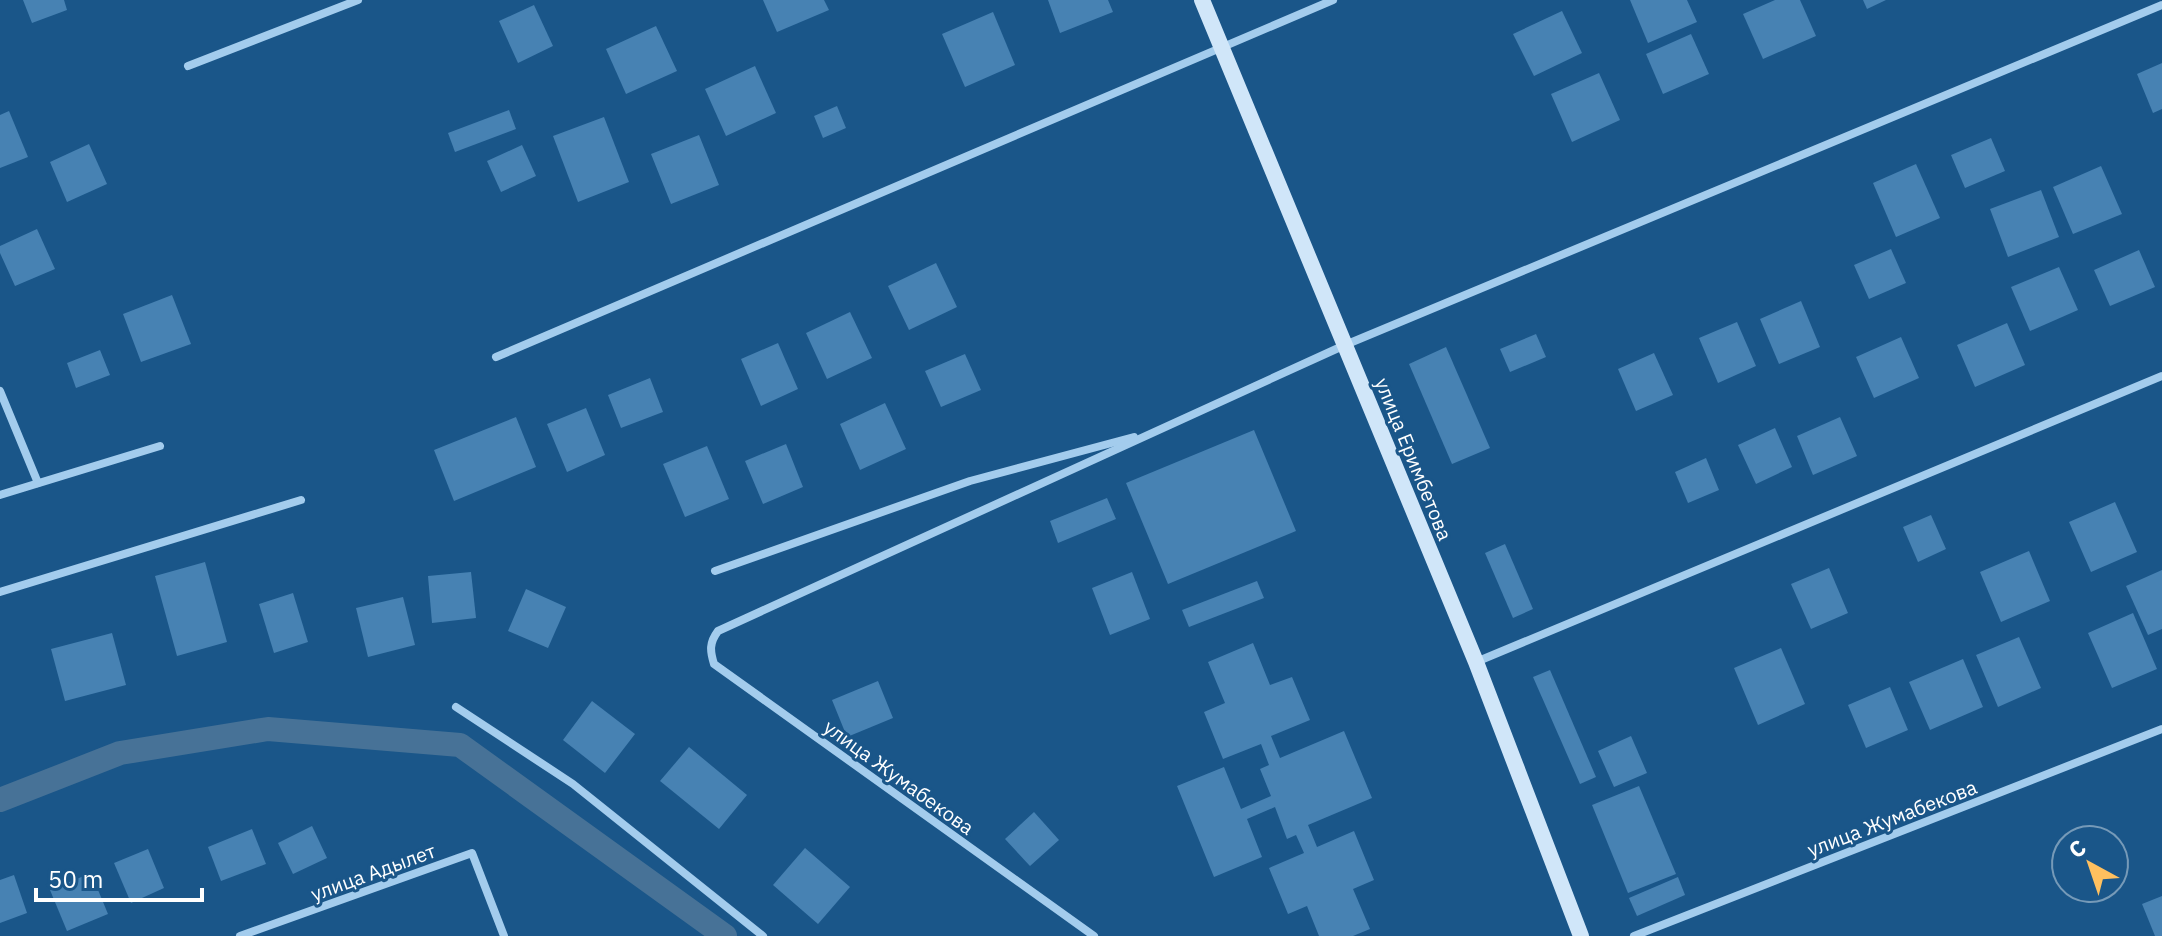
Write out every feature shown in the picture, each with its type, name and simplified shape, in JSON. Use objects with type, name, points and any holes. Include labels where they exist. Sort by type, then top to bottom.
[{"type":"main road","name":"улица Еримбетова","points":[[1202,0],[1476,662],[1581,936]]},
{"type":"street","points":[[188,66],[358,0]]},
{"type":"street","points":[[496,357],[1333,0]]},
{"type":"street","points":[[715,571],[970,481],[1158,430],[1345,345],[2162,5]]},
{"type":"street","points":[[1476,662],[2162,376]]},
{"type":"street","points":[[0,391],[38,483]]},
{"type":"street","name":"улица Жумабекова","points":[[1094,936],[714,664],[710,650],[718,631],[1158,430]]},
{"type":"street","points":[[0,495],[160,446]]},
{"type":"street","points":[[0,592],[301,500]]},
{"type":"street","points":[[456,707],[573,784],[763,936]]},
{"type":"street","name":"улица Жумабекова","points":[[1634,936],[2162,729]]},
{"type":"street","name":"улица Адылет","points":[[243,936],[472,853],[504,936]]},
{"type":"building","points":[[23,0],[64,0],[67,10],[32,23]]},
{"type":"building","points":[[763,0],[824,0],[829,10],[777,32]]},
{"type":"building","points":[[1048,0],[1108,0],[1113,12],[1060,33]]},
{"type":"building","points":[[1630,0],[1687,0],[1697,22],[1648,43]]},
{"type":"building","points":[[1775,0],[1800,0],[1816,36],[1763,59],[1743,14]]},
{"type":"building","points":[[1863,0],[1886,0],[1867,9]]},
{"type":"building","points":[[534,5],[553,46],[518,63],[499,21]]},
{"type":"building","points":[[1562,11],[1582,53],[1534,76],[1513,34]]},
{"type":"building","points":[[993,12],[1015,65],[965,87],[942,34]]},
{"type":"building","points":[[656,26],[677,71],[626,94],[606,49]]},
{"type":"building","points":[[1691,34],[1709,74],[1663,94],[1646,54]]},
{"type":"building","points":[[2162,63],[2162,109],[2153,113],[2137,74]]},
{"type":"building","points":[[755,66],[776,113],[726,136],[705,89]]},
{"type":"building","points":[[1599,73],[1620,120],[1572,142],[1551,94]]},
{"type":"building","points":[[837,106],[846,128],[823,138],[814,116]]},
{"type":"building","points":[[509,110],[516,129],[455,152],[448,133]]},
{"type":"building","points":[[9,111],[28,157],[0,168],[0,115]]},
{"type":"building","points":[[604,117],[629,182],[578,202],[553,136]]},
{"type":"building","points":[[699,135],[719,185],[671,204],[651,154]]},
{"type":"building","points":[[1991,138],[2005,171],[1965,188],[1951,155]]},
{"type":"building","points":[[89,144],[107,184],[67,202],[50,162]]},
{"type":"building","points":[[522,145],[536,176],[501,192],[487,161]]},
{"type":"building","points":[[1916,164],[1940,218],[1896,237],[1873,183]]},
{"type":"building","points":[[2101,166],[2122,214],[2073,234],[2053,187]]},
{"type":"building","points":[[2041,190],[2059,237],[2008,257],[1990,209]]},
{"type":"building","points":[[37,229],[55,269],[15,286],[0,253],[0,246]]},
{"type":"building","points":[[1891,249],[1906,283],[1869,299],[1854,265]]},
{"type":"building","points":[[2139,250],[2155,287],[2110,306],[2094,270]]},
{"type":"building","points":[[936,263],[957,307],[909,330],[888,286]]},
{"type":"building","points":[[2059,267],[2078,310],[2030,331],[2011,287]]},
{"type":"building","points":[[172,295],[191,344],[141,362],[123,314]]},
{"type":"building","points":[[1801,301],[1820,347],[1779,364],[1760,319]]},
{"type":"building","points":[[850,312],[872,358],[827,379],[806,333]]},
{"type":"building","points":[[1737,322],[1756,366],[1718,383],[1699,338]]},
{"type":"building","points":[[2007,323],[2025,365],[1975,387],[1957,345]]},
{"type":"building","points":[[1536,334],[1546,357],[1510,372],[1500,349]]},
{"type":"building","points":[[1901,337],[1919,378],[1874,398],[1856,357]]},
{"type":"building","points":[[778,343],[798,389],[761,406],[741,359]]},
{"type":"building","points":[[1446,347],[1490,448],[1452,464],[1409,364]]},
{"type":"building","points":[[100,350],[110,375],[76,388],[67,363]]},
{"type":"building","points":[[1654,353],[1673,395],[1636,411],[1618,369]]},
{"type":"building","points":[[965,354],[981,390],[941,407],[925,371]]},
{"type":"building","points":[[650,378],[663,412],[621,428],[608,395]]},
{"type":"building","points":[[885,403],[906,449],[860,470],[840,424]]},
{"type":"building","points":[[586,408],[605,455],[567,472],[547,424]]},
{"type":"building","points":[[516,417],[536,467],[454,501],[434,450]]},
{"type":"building","points":[[1840,417],[1857,456],[1813,475],[1797,436]]},
{"type":"building","points":[[1775,428],[1792,467],[1756,484],[1738,445]]},
{"type":"building","points":[[1254,430],[1296,531],[1168,584],[1126,483]]},
{"type":"building","points":[[786,444],[803,487],[763,504],[745,461]]},
{"type":"building","points":[[707,446],[729,499],[685,517],[663,464]]},
{"type":"building","points":[[1706,458],[1719,490],[1688,503],[1675,472]]},
{"type":"building","points":[[1107,498],[1116,519],[1058,543],[1050,521]]},
{"type":"building","points":[[2115,502],[2137,552],[2091,572],[2069,522]]},
{"type":"building","points":[[1931,515],[1946,549],[1918,562],[1903,527]]},
{"type":"building","points":[[1505,544],[1533,609],[1513,618],[1485,553]]},
{"type":"building","points":[[2029,551],[2050,601],[2001,622],[1980,572]]},
{"type":"building","points":[[205,562],[227,642],[177,656],[155,576]]},
{"type":"building","points":[[1829,568],[1848,613],[1811,629],[1791,584]]},
{"type":"building","points":[[2162,570],[2162,629],[2148,635],[2126,586]]},
{"type":"building","points":[[471,572],[476,618],[432,623],[428,576]]},
{"type":"building","points":[[1132,572],[1150,619],[1110,635],[1092,588]]},
{"type":"building","points":[[1257,581],[1264,598],[1189,627],[1182,610]]},
{"type":"building","points":[[526,589],[566,607],[548,648],[508,631]]},
{"type":"building","points":[[293,593],[308,642],[274,653],[259,604]]},
{"type":"building","points":[[403,597],[415,645],[368,657],[356,608]]},
{"type":"building","points":[[2133,613],[2157,669],[2112,688],[2088,633]]},
{"type":"building","points":[[112,633],[126,685],[65,701],[51,649]]},
{"type":"building","points":[[2019,637],[2041,688],[1998,707],[1976,655]]},
{"type":"building","points":[[1253,643],[1270,685],[1292,677],[1310,720],[1271,736],[1280,758],[1344,731],[1372,798],[1308,825],[1317,847],[1354,831],[1374,880],[1353,889],[1370,929],[1353,936],[1319,936],[1307,906],[1288,914],[1269,868],[1304,853],[1296,835],[1287,839],[1275,807],[1247,819],[1262,857],[1214,877],[1177,786],[1224,767],[1241,809],[1271,796],[1260,769],[1269,765],[1261,744],[1223,759],[1204,712],[1225,703],[1208,662]]},
{"type":"building","points":[[1781,648],[1805,704],[1758,725],[1734,668]]},
{"type":"building","points":[[1963,659],[1983,707],[1930,730],[1909,682]]},
{"type":"building","points":[[1550,670],[1596,777],[1580,784],[1533,677]]},
{"type":"building","points":[[878,681],[893,718],[847,737],[832,700]]},
{"type":"building","points":[[1890,687],[1908,730],[1866,748],[1848,705]]},
{"type":"building","points":[[592,701],[635,734],[605,773],[563,740]]},
{"type":"building","points":[[1631,736],[1647,773],[1614,787],[1598,751]]},
{"type":"building","points":[[689,747],[747,795],[719,829],[660,781]]},
{"type":"building","points":[[1639,786],[1676,874],[1628,893],[1592,805]]},
{"type":"building","points":[[1034,812],[1059,840],[1030,866],[1005,839]]},
{"type":"building","points":[[312,826],[327,858],[293,874],[278,843]]},
{"type":"building","points":[[252,829],[266,864],[221,881],[208,847]]},
{"type":"building","points":[[805,848],[850,887],[818,924],[773,885]]},
{"type":"building","points":[[148,849],[164,888],[131,903],[114,863]]},
{"type":"building","points":[[91,873],[108,914],[67,931],[50,890]]},
{"type":"building","points":[[14,875],[27,913],[0,923],[0,880]]},
{"type":"building","points":[[1678,877],[1685,895],[1637,916],[1629,898]]},
{"type":"building","points":[[2162,896],[2162,936],[2155,936],[2142,904]]},
{"type":"waterway","points":[[0,800],[120,753],[268,729],[460,745],[725,936]]}]
